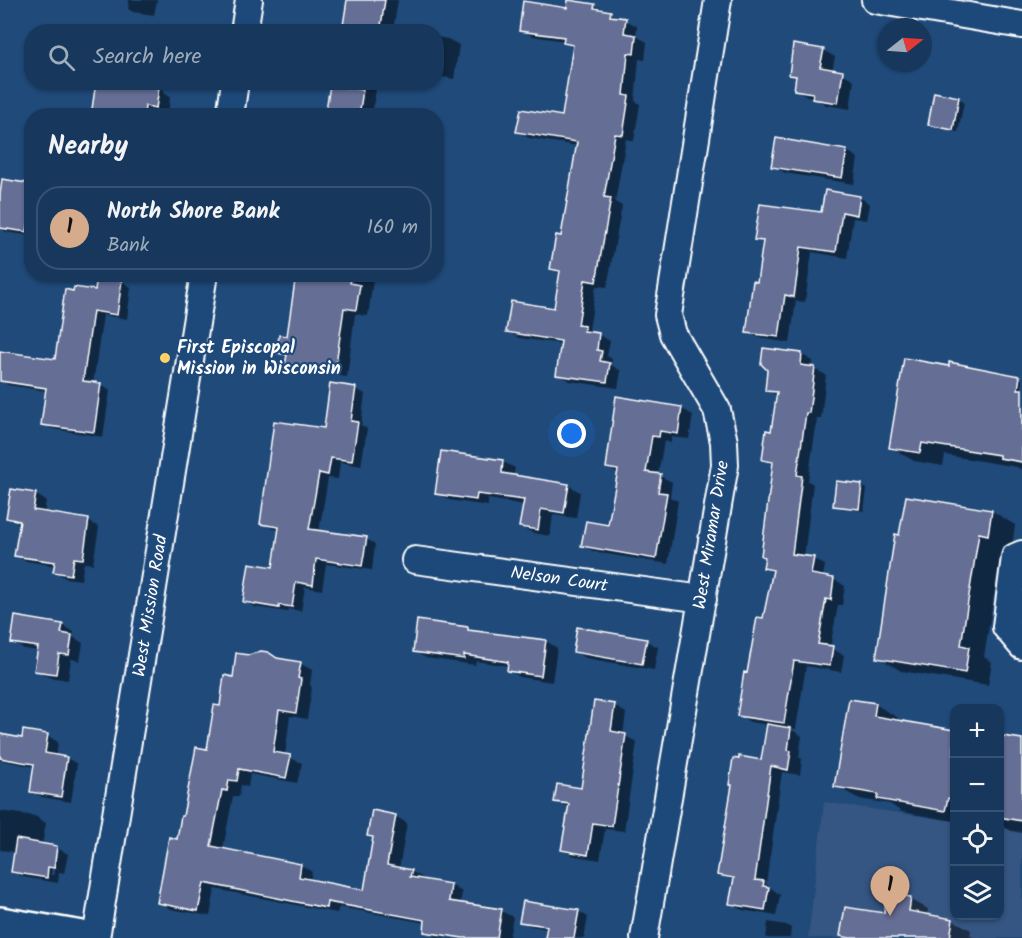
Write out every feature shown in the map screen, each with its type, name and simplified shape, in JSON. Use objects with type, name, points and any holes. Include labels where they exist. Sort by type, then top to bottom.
[{"type":"main road","points":[[0,924],[81,938]]},
{"type":"street","points":[[245,24],[249,0]]},
{"type":"street","name":"West Miramar Drive","points":[[644,938],[725,465],[724,442],[717,410],[673,334],[668,315],[718,0]]},
{"type":"street","points":[[875,0],[1022,25]]},
{"type":"street","points":[[231,108],[234,90]]},
{"type":"street","name":"West Mission Road","points":[[96,938],[203,282]]},
{"type":"street","points":[[1022,554],[1015,557],[1006,627],[1022,646]]},
{"type":"street","name":"Nelson Court","points":[[415,560],[703,599]]},
{"type":"shaded area","points":[[824,802],[950,820],[950,920],[1004,920],[1004,829],[1022,831],[1022,938],[808,938]]},
{"type":"building","points":[[347,0],[385,0],[381,24],[343,24]]},
{"type":"building","points":[[568,0],[595,4],[594,8],[611,11],[610,16],[626,18],[624,33],[636,35],[634,54],[628,53],[624,95],[629,96],[623,135],[615,134],[604,197],[611,198],[596,282],[585,280],[578,325],[585,326],[584,331],[599,333],[597,350],[602,351],[600,361],[610,363],[607,382],[556,375],[561,341],[506,332],[511,301],[554,308],[560,271],[550,269],[556,235],[561,236],[577,142],[516,132],[521,109],[562,116],[573,45],[563,43],[564,37],[519,31],[523,1],[567,8]]},
{"type":"building","points":[[793,44],[824,49],[820,67],[843,71],[838,103],[812,99],[813,93],[794,90],[796,76],[789,75]]},
{"type":"building","points":[[95,90],[159,90],[156,108],[145,106],[145,108],[92,108]]},
{"type":"building","points":[[329,90],[363,90],[360,108],[326,108]]},
{"type":"building","points":[[934,92],[959,97],[953,130],[928,125]]},
{"type":"building","points":[[776,138],[847,150],[842,178],[771,167]]},
{"type":"building","points":[[2,179],[24,183],[24,232],[0,228]]},
{"type":"building","points":[[825,190],[860,196],[857,215],[842,212],[836,252],[801,247],[794,297],[785,295],[779,337],[746,333],[753,281],[757,282],[763,241],[754,240],[760,204],[821,212]]},
{"type":"building","points":[[96,282],[122,282],[117,315],[93,311],[83,381],[101,383],[94,432],[41,425],[46,388],[0,381],[0,351],[55,359],[65,289],[73,291],[74,287],[95,290]]},
{"type":"building","points":[[295,282],[350,282],[360,285],[356,310],[344,308],[335,371],[285,364],[287,355],[277,353],[279,335],[287,336]]},
{"type":"building","points":[[763,348],[802,353],[801,365],[815,367],[797,475],[802,476],[792,554],[814,557],[811,574],[834,578],[831,600],[826,599],[818,644],[833,646],[830,666],[794,661],[784,723],[737,716],[744,672],[747,673],[757,617],[763,618],[773,570],[763,568],[765,557],[761,556],[773,462],[762,460],[766,430],[771,431],[777,392],[765,391],[767,370],[761,364]]},
{"type":"building","points":[[904,358],[949,366],[949,362],[1020,376],[1018,389],[1022,389],[1022,462],[999,458],[999,455],[922,443],[920,453],[889,448]]},
{"type":"building","points":[[330,383],[356,387],[351,421],[358,422],[352,461],[331,458],[328,475],[319,473],[309,529],[367,537],[362,566],[316,559],[313,585],[296,582],[292,607],[279,605],[279,608],[243,602],[249,563],[273,567],[279,527],[260,524],[274,421],[324,428]]},
{"type":"building","points":[[616,396],[682,407],[678,434],[660,431],[659,437],[652,436],[646,472],[661,474],[658,492],[667,493],[656,559],[581,546],[586,521],[608,525],[618,470],[606,468]]},
{"type":"building","points":[[441,451],[503,460],[502,473],[569,484],[564,513],[541,509],[538,530],[519,527],[524,500],[477,494],[476,500],[435,494]]},
{"type":"building","points":[[836,481],[862,484],[859,509],[833,506]]},
{"type":"building","points":[[11,489],[36,493],[33,510],[89,519],[83,559],[74,558],[71,575],[53,572],[55,562],[14,556],[20,521],[6,518]]},
{"type":"building","points":[[906,496],[992,510],[988,535],[979,533],[961,645],[969,647],[965,673],[876,658],[895,534],[899,535]]},
{"type":"building","points":[[15,616],[63,624],[61,633],[72,635],[69,655],[59,654],[56,674],[34,671],[38,647],[11,643]]},
{"type":"building","points":[[417,620],[468,627],[468,630],[546,640],[541,676],[507,671],[508,662],[464,655],[464,659],[413,652]]},
{"type":"building","points":[[577,627],[647,639],[642,664],[573,652]]},
{"type":"building","points":[[261,651],[268,652],[277,658],[301,662],[296,713],[279,710],[273,752],[291,755],[286,778],[239,769],[237,781],[229,780],[227,791],[222,790],[211,846],[301,864],[299,877],[364,890],[373,837],[367,836],[372,810],[396,815],[387,865],[412,870],[410,877],[451,884],[449,901],[502,909],[497,938],[463,938],[424,932],[425,920],[327,902],[326,908],[204,883],[198,911],[157,903],[169,837],[177,839],[196,747],[207,749],[214,705],[220,706],[224,675],[233,677],[236,653],[249,655]]},
{"type":"building","points":[[849,699],[876,703],[874,716],[950,729],[950,798],[948,798],[945,811],[877,799],[878,794],[834,787]]},
{"type":"building","points":[[594,701],[615,704],[611,731],[626,734],[612,826],[593,823],[588,855],[561,850],[569,804],[554,802],[557,784],[581,788]]},
{"type":"building","points":[[767,724],[791,728],[788,750],[791,751],[788,770],[771,766],[755,880],[764,881],[763,886],[769,887],[765,910],[729,904],[734,878],[717,875],[732,785],[729,785],[733,758],[739,759],[739,756],[761,760]]},
{"type":"building","points":[[23,730],[48,734],[45,753],[67,757],[61,797],[30,792],[34,764],[0,758],[0,734],[22,738]]},
{"type":"building","points":[[1004,736],[1022,739],[1022,821],[1004,818]]},
{"type":"building","points":[[16,839],[57,846],[54,868],[48,867],[47,878],[11,872]]},
{"type":"building","points":[[888,893],[911,897],[909,911],[953,920],[950,938],[850,938],[840,936],[845,907],[884,913]]},
{"type":"building","points":[[523,901],[579,910],[574,938],[545,938],[547,926],[519,922]]},
{"type":"place","name":"First Episcopal Mission in Wisconsin","points":[[165,358]]},
{"type":"place","name":"North Shore Bank","points":[[890,916]]}]
